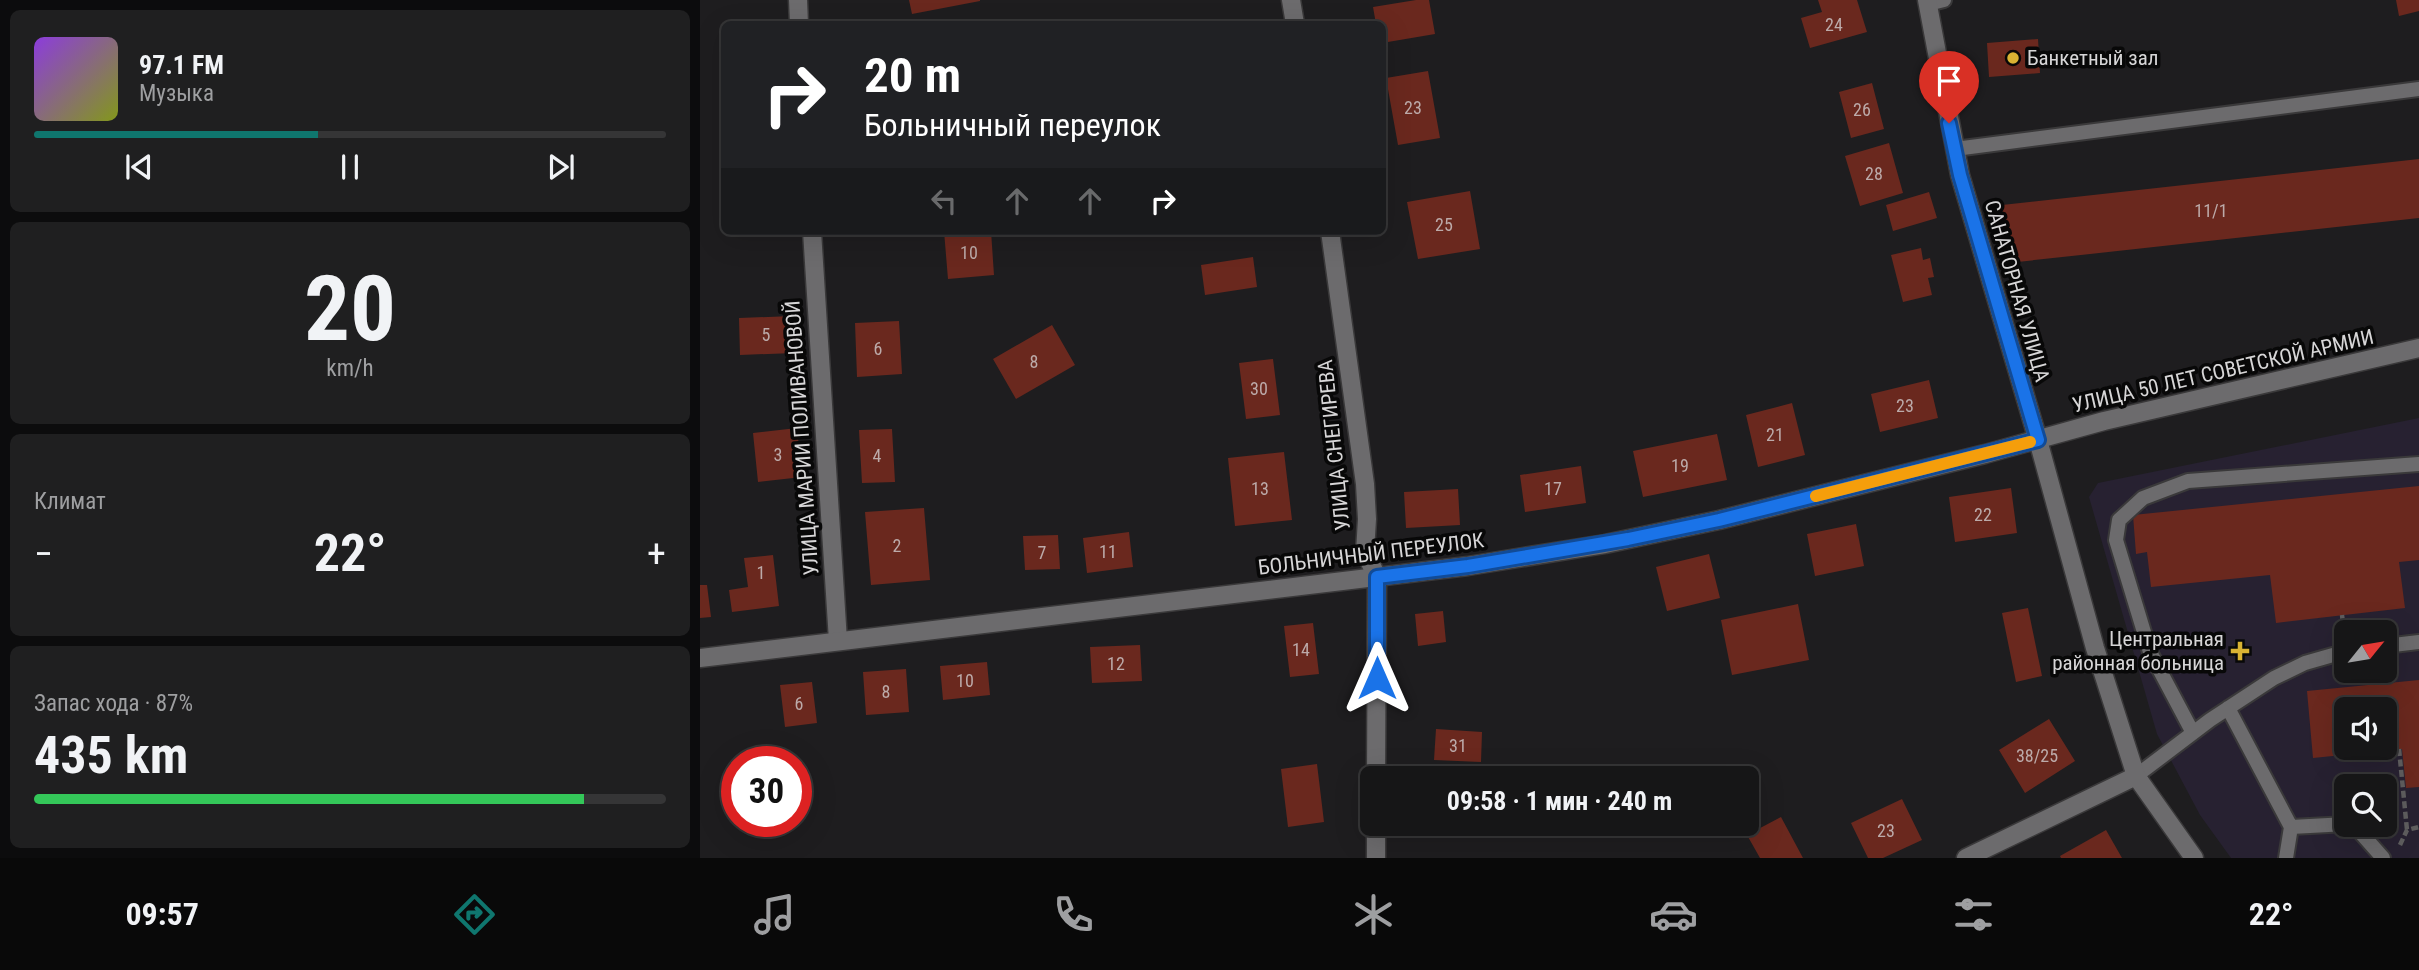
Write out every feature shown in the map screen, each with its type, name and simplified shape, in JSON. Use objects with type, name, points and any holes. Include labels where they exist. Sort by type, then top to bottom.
[{"type":"street","points":[[798,0],[799,21]]},
{"type":"street","points":[[1291,0],[1295,21]]},
{"type":"street","name":"САНАТОРНАЯ УЛИЦА","points":[[1933,1],[1960,175],[2038,440],[2095,648],[2136,776],[2194,858]]},
{"type":"street","name":"УЛИЦА МАРИИ ПОЛИВАНОВОЙ","points":[[812,235],[838,641]]},
{"type":"street","name":"УЛИЦА СНЕГИРЕВА","points":[[1331,235],[1365,484],[1365,552],[1377,577],[1376,766]]},
{"type":"street","name":"УЛИЦА 50 ЛЕТ СОВЕТСКОЙ АРМИИ","points":[[2038,440],[2104,421],[2419,348]]},
{"type":"street","name":"БОЛЬНИЧНЫЙ ПЕРЕУЛОК","points":[[700,658],[1468,566],[1618,541],[1719,520],[2038,440]]},
{"type":"street","points":[[1966,858],[2136,776]]},
{"type":"street","points":[[1376,836],[1376,858]]},
{"type":"lane","points":[[1955,149],[2419,89]]},
{"type":"lane","points":[[2193,733],[2150,652],[2116,540],[2119,520],[2143,498],[2188,481],[2419,464]]},
{"type":"lane","points":[[2398,644],[2419,642]]},
{"type":"lane","points":[[2136,776],[2228,708],[2274,678],[2305,663],[2334,655]]},
{"type":"lane","points":[[2228,708],[2291,827],[2286,858]]},
{"type":"lane","points":[[2291,827],[2334,825]]},
{"type":"lane","points":[[2364,837],[2383,858]]},
{"type":"path","points":[[2398,849],[2407,830],[2399,749]]},
{"type":"path","points":[[2407,830],[2419,827]]},
{"type":"shaded area","name":"Центральная районная больница","points":[[2419,418],[2419,858],[2231,858],[2200,815],[2157,734],[2089,497],[2098,483]]},
{"type":"building","points":[[909,0],[980,0],[980,1],[912,14]]},
{"type":"building","points":[[1429,0],[1435,34],[1386,42],[1386,21],[1375,21],[1373,7]]},
{"type":"building","points":[[1818,0],[1857,0],[1867,32],[1810,48],[1801,18],[1822,12]]},
{"type":"building","points":[[2396,0],[2419,0],[2419,11],[2399,16]]},
{"type":"building","name":"Банкетный зал","points":[[2038,39],[2040,73],[1989,77],[1987,43]]},
{"type":"building","points":[[1428,71],[1440,138],[1398,145],[1386,78]]},
{"type":"building","points":[[1872,83],[1884,129],[1851,138],[1839,92]]},
{"type":"building","points":[[1889,143],[1903,193],[1860,206],[1845,156]]},
{"type":"building","points":[[2419,159],[2419,218],[2008,263],[2002,205]]},
{"type":"building","points":[[1470,191],[1480,249],[1418,259],[1407,202]]},
{"type":"building","points":[[1929,192],[1937,218],[1893,231],[1886,205]]},
{"type":"building","points":[[944,235],[991,235],[994,275],[948,279]]},
{"type":"building","points":[[1921,248],[1923,260],[1930,258],[1934,277],[1928,278],[1932,295],[1903,302],[1891,255]]},
{"type":"building","points":[[1253,257],[1257,287],[1205,295],[1201,265]]},
{"type":"building","points":[[792,316],[794,353],[740,355],[739,318]]},
{"type":"building","points":[[899,321],[902,374],[857,377],[855,323]]},
{"type":"building","points":[[1052,325],[1075,365],[1016,399],[993,359]]},
{"type":"building","points":[[1273,359],[1280,415],[1246,419],[1239,363]]},
{"type":"building","points":[[1929,380],[1938,418],[1880,432],[1871,394]]},
{"type":"building","points":[[1792,403],[1805,455],[1758,467],[1746,415]]},
{"type":"building","points":[[797,428],[802,477],[758,482],[753,433]]},
{"type":"building","points":[[892,429],[895,482],[862,483],[859,430]]},
{"type":"building","points":[[1717,434],[1727,480],[1643,497],[1633,451]]},
{"type":"building","points":[[1284,452],[1292,520],[1235,526],[1228,458]]},
{"type":"building","points":[[1581,466],[1586,503],[1525,512],[1520,475]]},
{"type":"building","points":[[2419,486],[2419,560],[2399,562],[2405,608],[2276,623],[2270,575],[2151,587],[2147,552],[2136,554],[2133,515]]},
{"type":"building","points":[[2011,488],[2017,533],[1955,542],[1949,497]]},
{"type":"building","points":[[1458,489],[1460,525],[1406,528],[1404,492]]},
{"type":"building","points":[[924,508],[930,580],[871,585],[865,512]]},
{"type":"building","points":[[1856,524],[1864,566],[1815,576],[1807,534]]},
{"type":"building","points":[[1129,532],[1133,567],[1087,573],[1083,538]]},
{"type":"building","points":[[1058,535],[1060,569],[1025,570],[1023,536]]},
{"type":"building","points":[[1709,554],[1720,598],[1667,611],[1656,567]]},
{"type":"building","points":[[773,555],[779,606],[732,612],[729,590],[748,587],[744,558]]},
{"type":"building","points":[[700,585],[707,585],[711,617],[700,618]]},
{"type":"building","points":[[1798,604],[1809,660],[1732,675],[1721,620]]},
{"type":"building","points":[[2028,608],[2042,676],[2016,682],[2002,613]]},
{"type":"building","points":[[1443,611],[1446,642],[1418,646],[1415,614]]},
{"type":"building","points":[[1313,623],[1319,674],[1290,677],[1284,626]]},
{"type":"building","points":[[1140,645],[1142,681],[1092,683],[1090,647]]},
{"type":"building","points":[[987,662],[990,695],[943,700],[940,666]]},
{"type":"building","points":[[906,669],[909,712],[866,715],[863,672]]},
{"type":"building","points":[[2419,680],[2419,787],[2406,788],[2402,749],[2397,750],[2397,697],[2334,697],[2334,756],[2313,758],[2307,691]]},
{"type":"building","points":[[812,682],[817,723],[785,727],[780,685]]},
{"type":"building","points":[[2049,719],[2075,761],[2025,793],[1999,750]]},
{"type":"building","points":[[1436,729],[1482,732],[1481,762],[1434,760]]},
{"type":"building","points":[[1317,764],[1324,822],[1288,827],[1281,769]]},
{"type":"building","points":[[1902,799],[1922,840],[1883,858],[1868,858],[1851,823]]},
{"type":"building","points":[[1781,817],[1803,858],[1760,858],[1748,836],[1759,836],[1759,829]]},
{"type":"building","points":[[2106,830],[2122,858],[2061,858],[2060,856]]},
{"type":"slow traffic","points":[[1816,496],[2030,442]]},
{"type":"place","name":"Банкетный зал","points":[[2013,58]]},
{"type":"place","name":"Центральная районная больница","points":[[2240,651]]},
{"type":"route","points":[[1377,678],[1377,577],[1468,566],[1605,544],[1719,520],[2038,440],[2025,404],[1960,175],[1949,123]]}]
